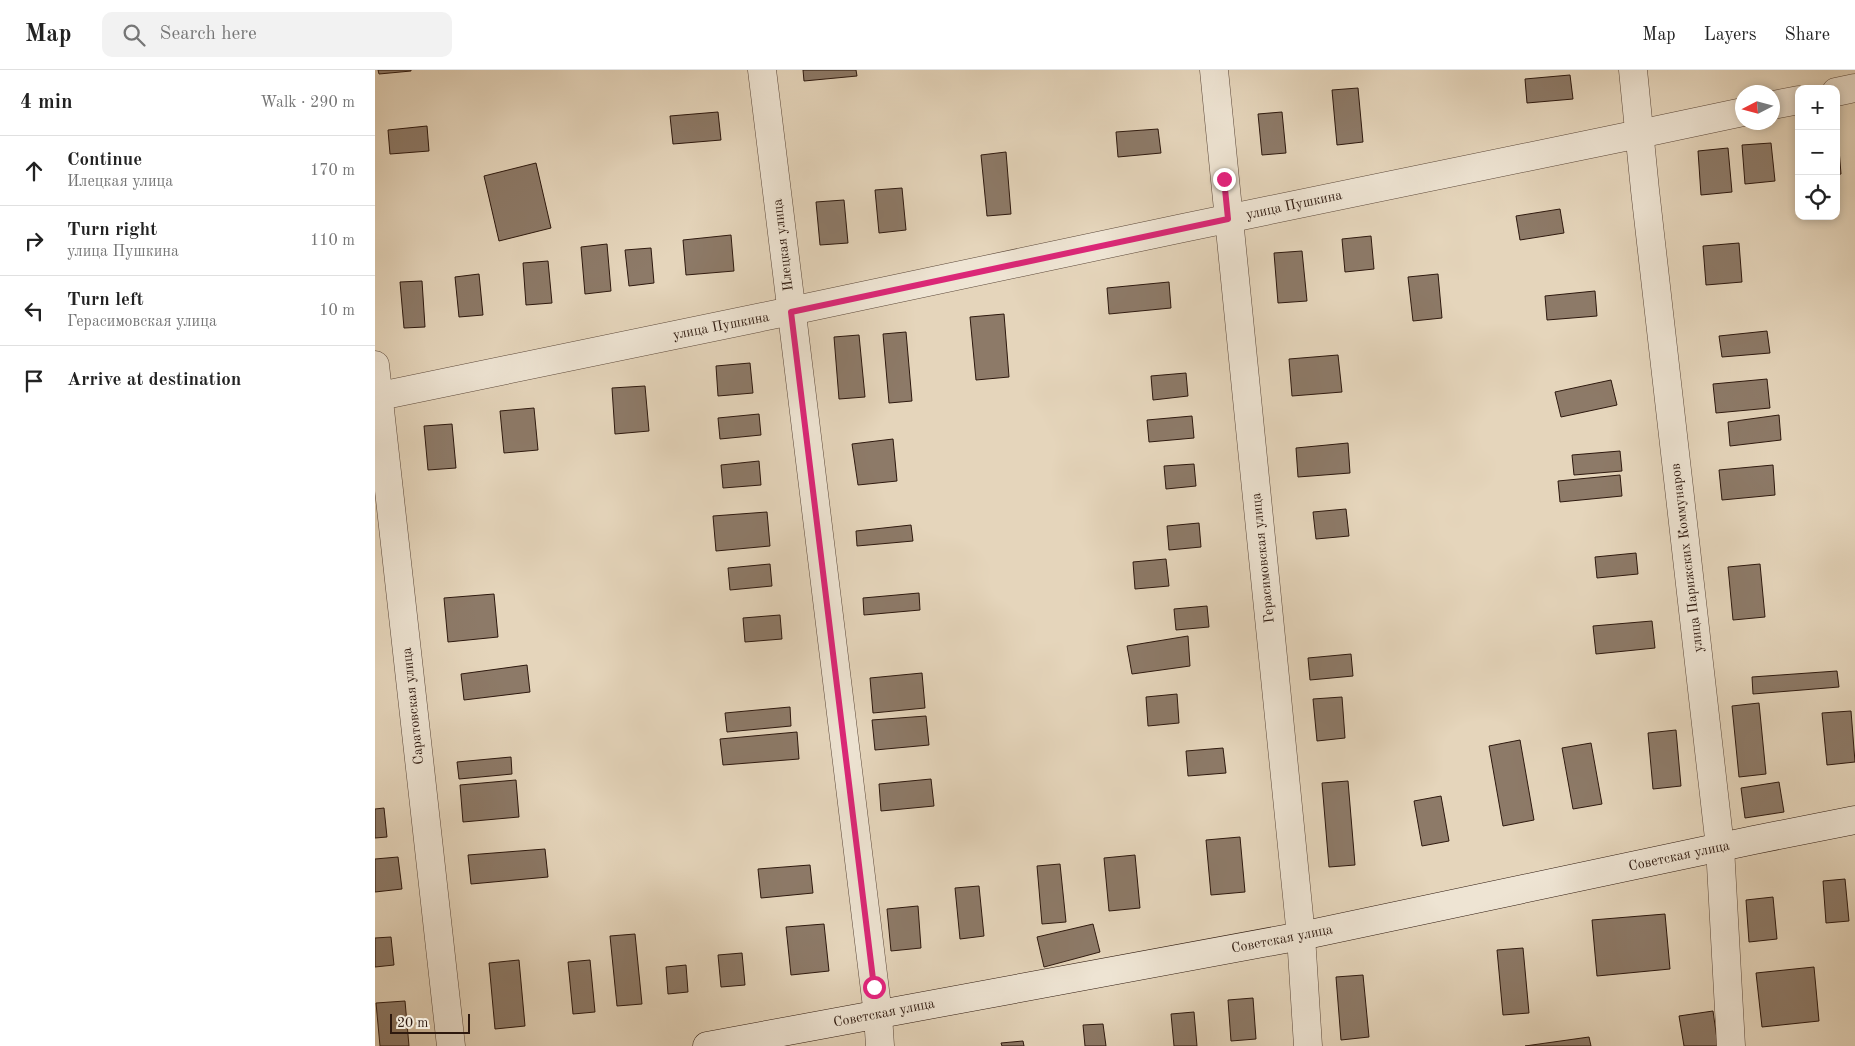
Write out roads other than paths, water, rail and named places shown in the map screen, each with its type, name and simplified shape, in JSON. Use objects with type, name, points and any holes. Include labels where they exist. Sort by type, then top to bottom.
[{"type":"street","name":"Илецкая улица","points":[[762,70],[878,1015],[880,1046]]},
{"type":"street","name":"Герасимовская улица","points":[[1214,70],[1301,936],[1308,1046]]},
{"type":"street","name":"улица Парижских Коммунаров","points":[[1633,70],[1720,847],[1731,1046]]},
{"type":"street","points":[[1840,91],[1855,88]]},
{"type":"street","points":[[1780,104],[1795,101]]},
{"type":"street","name":"улица Пушкина","points":[[377,396],[791,312],[1735,114]]},
{"type":"street","name":"Саратовская улица","points":[[375,365],[451,1046]]},
{"type":"street","name":"Советская улица","points":[[707,1046],[1301,936],[1855,820]]}]
